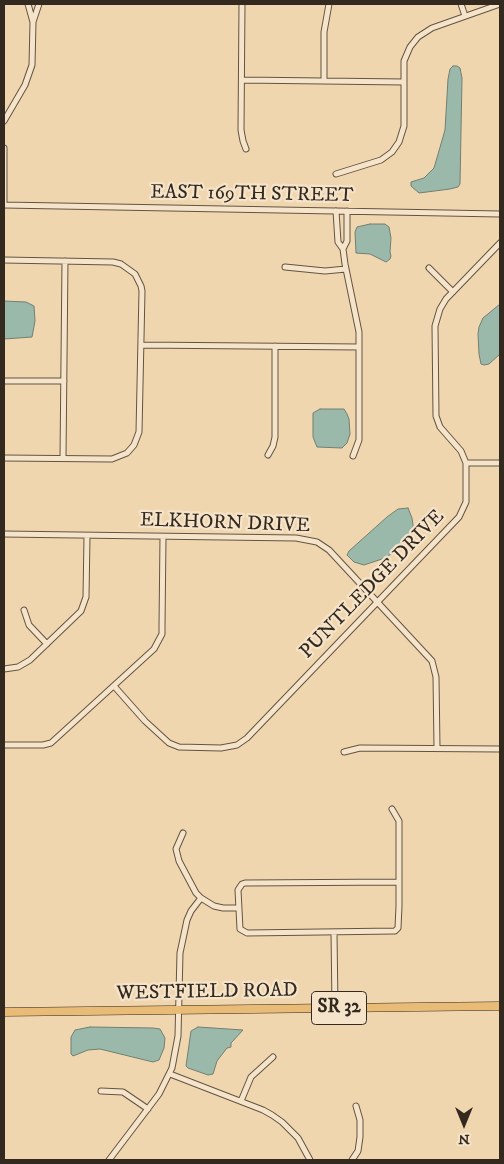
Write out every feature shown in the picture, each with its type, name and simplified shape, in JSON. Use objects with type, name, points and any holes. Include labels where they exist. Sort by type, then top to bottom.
[{"type":"main road","name":"WESTFIELD ROAD","points":[[4,1012],[500,1006]]},
{"type":"street","points":[[4,122],[25,85],[31,70],[33,22],[28,4]]},
{"type":"street","points":[[33,22],[39,4]]},
{"type":"street","points":[[242,4],[241,130],[246,150]]},
{"type":"street","points":[[324,81],[324,32],[329,4]]},
{"type":"street","points":[[461,4],[465,16]]},
{"type":"street","points":[[336,174],[381,160],[395,147],[403,132],[406,56],[415,39],[432,28],[500,4]]},
{"type":"street","points":[[242,80],[404,82]]},
{"type":"street","points":[[4,148],[4,205]]},
{"type":"street","name":"EAST 169TH STREET","points":[[4,205],[500,214]]},
{"type":"street","points":[[336,211],[338,242],[343,249],[359,332],[359,440],[353,456]]},
{"type":"street","points":[[343,249],[347,241],[347,211]]},
{"type":"street","points":[[500,243],[453,292],[440,310],[435,326],[436,413],[440,427],[461,451],[466,463],[500,462]]},
{"type":"street","points":[[4,260],[113,262],[121,264],[134,274],[142,286],[139,432],[134,445],[127,453],[112,460],[4,458]]},
{"type":"street","points":[[63,458],[65,261]]},
{"type":"street","points":[[285,267],[325,271],[346,269]]},
{"type":"street","points":[[429,268],[453,292]]},
{"type":"street","points":[[141,345],[359,347]]},
{"type":"street","points":[[268,455],[275,437],[275,346]]},
{"type":"street","points":[[4,381],[64,381]]},
{"type":"street","name":"PUNTLEDGE DRIVE","points":[[114,686],[145,721],[169,743],[180,747],[221,748],[237,745],[247,738],[462,512],[466,502],[466,463]]},
{"type":"street","name":"ELKHORN DRIVE","points":[[4,534],[312,540],[322,544],[429,656],[435,667],[436,677],[437,748]]},
{"type":"street","points":[[4,669],[22,666],[78,615],[84,606],[87,536]]},
{"type":"street","points":[[4,746],[51,743],[154,649],[162,634],[163,537]]},
{"type":"street","points":[[24,610],[29,625],[47,644]]},
{"type":"street","points":[[344,752],[360,748],[500,748]]},
{"type":"street","points":[[392,810],[399,820],[399,882],[398,928],[395,931],[244,933],[239,927],[238,890],[245,882],[399,882]]},
{"type":"street","points":[[183,833],[176,849],[179,861],[192,886],[201,898],[214,906],[238,908]]},
{"type":"street","points":[[110,1160],[159,1094],[170,1074],[177,1048],[178,965],[181,946],[187,920],[201,898]]},
{"type":"street","points":[[334,932],[335,1008]]},
{"type":"street","points":[[241,1101],[251,1077],[273,1058]]},
{"type":"street","points":[[170,1074],[263,1110],[282,1122],[298,1138],[310,1160]]},
{"type":"street","points":[[102,1091],[123,1092],[148,1109]]},
{"type":"street","points":[[352,1160],[358,1152],[360,1137],[360,1120],[356,1106]]},
{"type":"shaded area","points":[[453,66],[460,68],[462,78],[460,184],[458,187],[450,189],[419,193],[411,186],[411,182],[424,178],[434,168],[445,130],[448,79],[450,69]]},
{"type":"shaded area","points":[[370,224],[385,224],[389,227],[391,256],[386,262],[370,254],[356,253],[355,232],[357,227]]},
{"type":"shaded area","points":[[4,301],[26,302],[34,306],[35,321],[32,337],[4,339]]},
{"type":"shaded area","points":[[500,304],[500,354],[489,364],[484,365],[481,364],[479,354],[479,327],[483,318]]},
{"type":"shaded area","points":[[320,409],[344,409],[347,414],[350,434],[347,443],[342,448],[317,447],[313,437],[313,413]]},
{"type":"shaded area","points":[[408,508],[414,532],[409,542],[385,558],[364,565],[354,562],[347,555],[349,551],[387,517],[398,509]]},
{"type":"shaded area","points":[[90,1027],[160,1029],[165,1038],[164,1048],[159,1060],[153,1062],[100,1049],[88,1050],[73,1056],[71,1054],[71,1037],[75,1030]]},
{"type":"shaded area","points":[[198,1027],[243,1030],[231,1043],[231,1047],[227,1048],[217,1061],[213,1074],[208,1075],[186,1066],[191,1031]]}]
